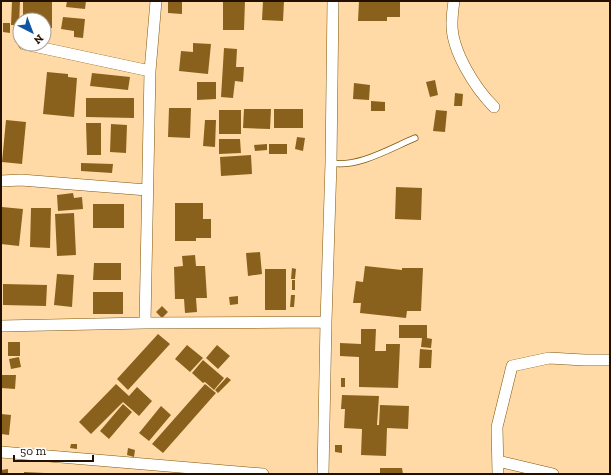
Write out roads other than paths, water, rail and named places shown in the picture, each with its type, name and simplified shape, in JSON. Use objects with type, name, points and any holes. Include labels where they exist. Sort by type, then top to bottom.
[{"type":"street","points":[[145,323],[150,72],[156,1]]},
{"type":"street","points":[[323,474],[326,322],[332,164],[333,1]]},
{"type":"street","points":[[454,1],[452,23],[454,40],[462,60],[476,84],[494,106]]},
{"type":"street","points":[[52,50],[150,72]]},
{"type":"street","points":[[1,180],[21,180],[147,190]]},
{"type":"street","points":[[1,326],[145,323],[326,322]]},
{"type":"street","points":[[498,474],[497,427],[512,366],[549,358],[610,360]]},
{"type":"street","points":[[1,452],[263,474]]},
{"type":"street","points":[[498,461],[553,474]]},
{"type":"lane","points":[[332,164],[340,165],[352,163],[415,138]]}]
